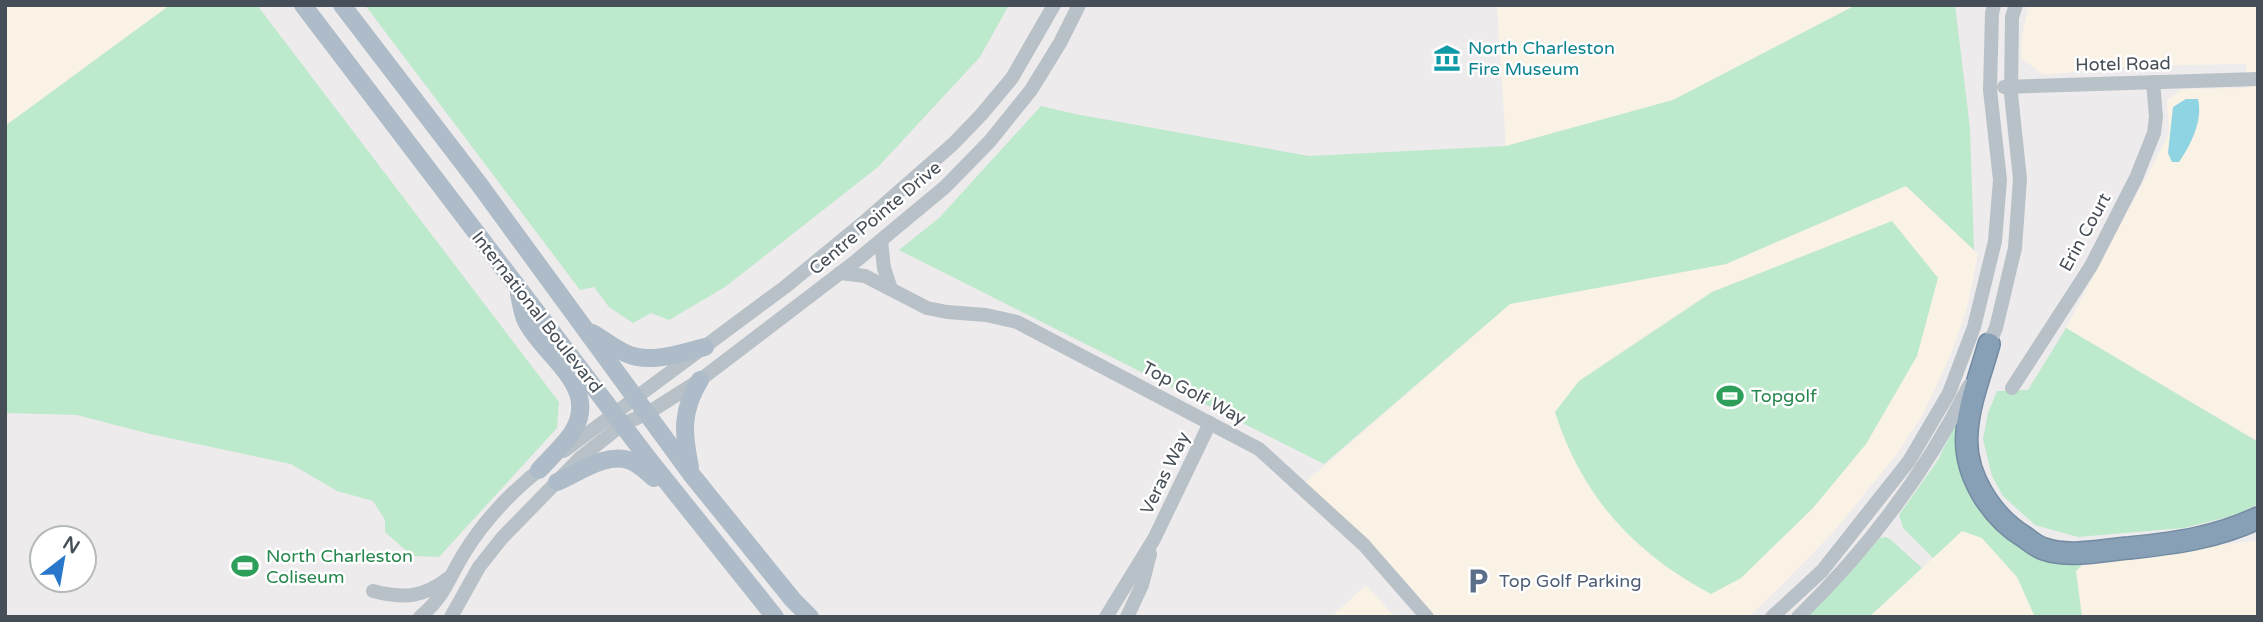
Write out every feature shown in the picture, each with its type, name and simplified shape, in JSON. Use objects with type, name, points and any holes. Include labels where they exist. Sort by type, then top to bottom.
[{"type":"highway","points":[[1989,344],[1970,408],[1966,434],[1969,461],[1987,504],[2012,530],[2043,549],[2074,553],[2190,541],[2241,526],[2258,517]]},
{"type":"main road","name":"International Boulevard","points":[[303,5],[678,497],[775,617]]},
{"type":"main road","name":"International Boulevard","points":[[342,5],[691,474],[793,600],[810,617]]},
{"type":"main road","points":[[516,284],[526,321],[573,383],[580,401],[572,432],[539,470]]},
{"type":"main road","points":[[584,327],[624,353],[640,359],[661,358],[705,347]]},
{"type":"main road","points":[[691,474],[684,424],[687,405],[700,380]]},
{"type":"main road","points":[[557,482],[601,462],[617,458],[630,460],[678,497]]},
{"type":"street","name":"Centre Pointe Drive","points":[[619,419],[636,398],[785,287],[893,197],[981,115],[1012,78],[1054,5]]},
{"type":"street","name":"Centre Pointe Drive","points":[[619,419],[648,414],[700,380],[881,241],[945,187],[990,141],[1031,90],[1060,43],[1079,5]]},
{"type":"street","points":[[1772,617],[1822,571],[1901,471],[1949,393],[1974,327],[1995,241],[2000,180],[1990,90],[1994,5]]},
{"type":"street","points":[[1798,617],[1834,582],[1921,471],[1952,419],[1996,328],[2015,248],[2020,179],[2011,86],[2012,17],[2016,5]]},
{"type":"street","name":"Hotel Road","points":[[1990,90],[2011,86],[2258,79]]},
{"type":"street","name":"Erin Court","points":[[2012,388],[2091,266],[2136,178],[2154,133],[2156,117],[2153,82]]},
{"type":"street","points":[[881,241],[884,268],[891,289]]},
{"type":"street","name":"Top Golf Way","points":[[840,273],[866,276],[927,308],[986,314],[1017,322],[1259,449],[1364,545],[1427,617]]},
{"type":"street","points":[[420,617],[435,605],[445,592],[463,555],[493,515],[539,470],[619,419]]},
{"type":"street","points":[[444,617],[454,611],[479,567],[502,538],[619,419]]},
{"type":"street","name":"Veras Way","points":[[1106,617],[1154,539],[1210,423]]},
{"type":"street","name":"Veras Way","points":[[1127,617],[1142,585],[1154,539]]},
{"type":"street","points":[[373,591],[395,597],[420,594],[438,586],[453,574]]},
{"type":"shaded area","points":[[5,5],[170,5],[5,126]]},
{"type":"shaded area","points":[[1497,5],[1856,5],[1673,100],[1506,146]]},
{"type":"shaded area","points":[[2029,5],[2258,5],[2258,441],[2066,328],[2169,134],[2167,100],[2182,89],[2247,88],[2246,64],[2131,66],[2044,75],[2021,58],[2022,35]]},
{"type":"shaded area","points":[[1906,186],[1978,254],[1967,308],[1951,354],[1923,414],[1899,451],[1836,529],[1748,617],[1427,617],[1300,487],[1510,304],[1726,264]]},
{"type":"shaded area","points":[[1962,531],[1982,538],[2017,577],[2035,617],[1869,617]]},
{"type":"shaded area","points":[[2258,540],[2258,617],[2082,617],[2076,571],[2084,563]]},
{"type":"shaded area","points":[[1366,585],[1395,617],[1331,617]]},
{"type":"green space","points":[[170,5],[257,5],[559,402],[557,428],[439,557],[412,556],[385,532],[385,520],[373,501],[337,491],[291,464],[150,434],[77,415],[5,413],[5,126]]},
{"type":"green space","points":[[365,5],[1009,5],[980,57],[878,167],[725,287],[669,320],[651,313],[633,323],[609,307],[594,287],[580,290]]},
{"type":"green space","points":[[1856,5],[1955,5],[1970,128],[1974,250],[1906,186],[1726,264],[1510,304],[1324,464],[899,250],[939,218],[1041,106],[1309,156],[1506,146],[1673,100]]},
{"type":"green space","name":"Topgolf","points":[[1892,221],[1938,278],[1917,356],[1866,444],[1813,508],[1741,578],[1711,594],[1658,560],[1614,520],[1580,471],[1555,412],[1579,381],[1712,292]]},
{"type":"green space","points":[[2066,328],[2258,442],[2258,504],[2236,515],[2184,528],[2078,537],[2035,525],[2003,496],[1992,476],[1983,439],[1988,413],[1997,391],[2028,390]]},
{"type":"green space","points":[[1962,411],[1985,512],[2084,563],[2076,571],[2082,617],[2035,617],[2017,577],[1982,538],[1962,531],[1933,558],[1903,528],[1899,515],[1938,460]]},
{"type":"green space","points":[[1886,537],[1922,568],[1869,617],[1806,617],[1837,587],[1880,538]]},
{"type":"water","points":[[2186,99],[2198,99],[2199,116],[2192,140],[2179,162],[2172,162],[2168,153],[2173,107]]},
{"type":"place","name":"North Charleston Fire Museum","points":[[1447,58]]},
{"type":"place","name":"Topgolf","points":[[1730,396]]},
{"type":"place","name":"North Charleston Coliseum","points":[[245,566]]},
{"type":"place","name":"Top Golf Parking","points":[[1478,581]]}]
